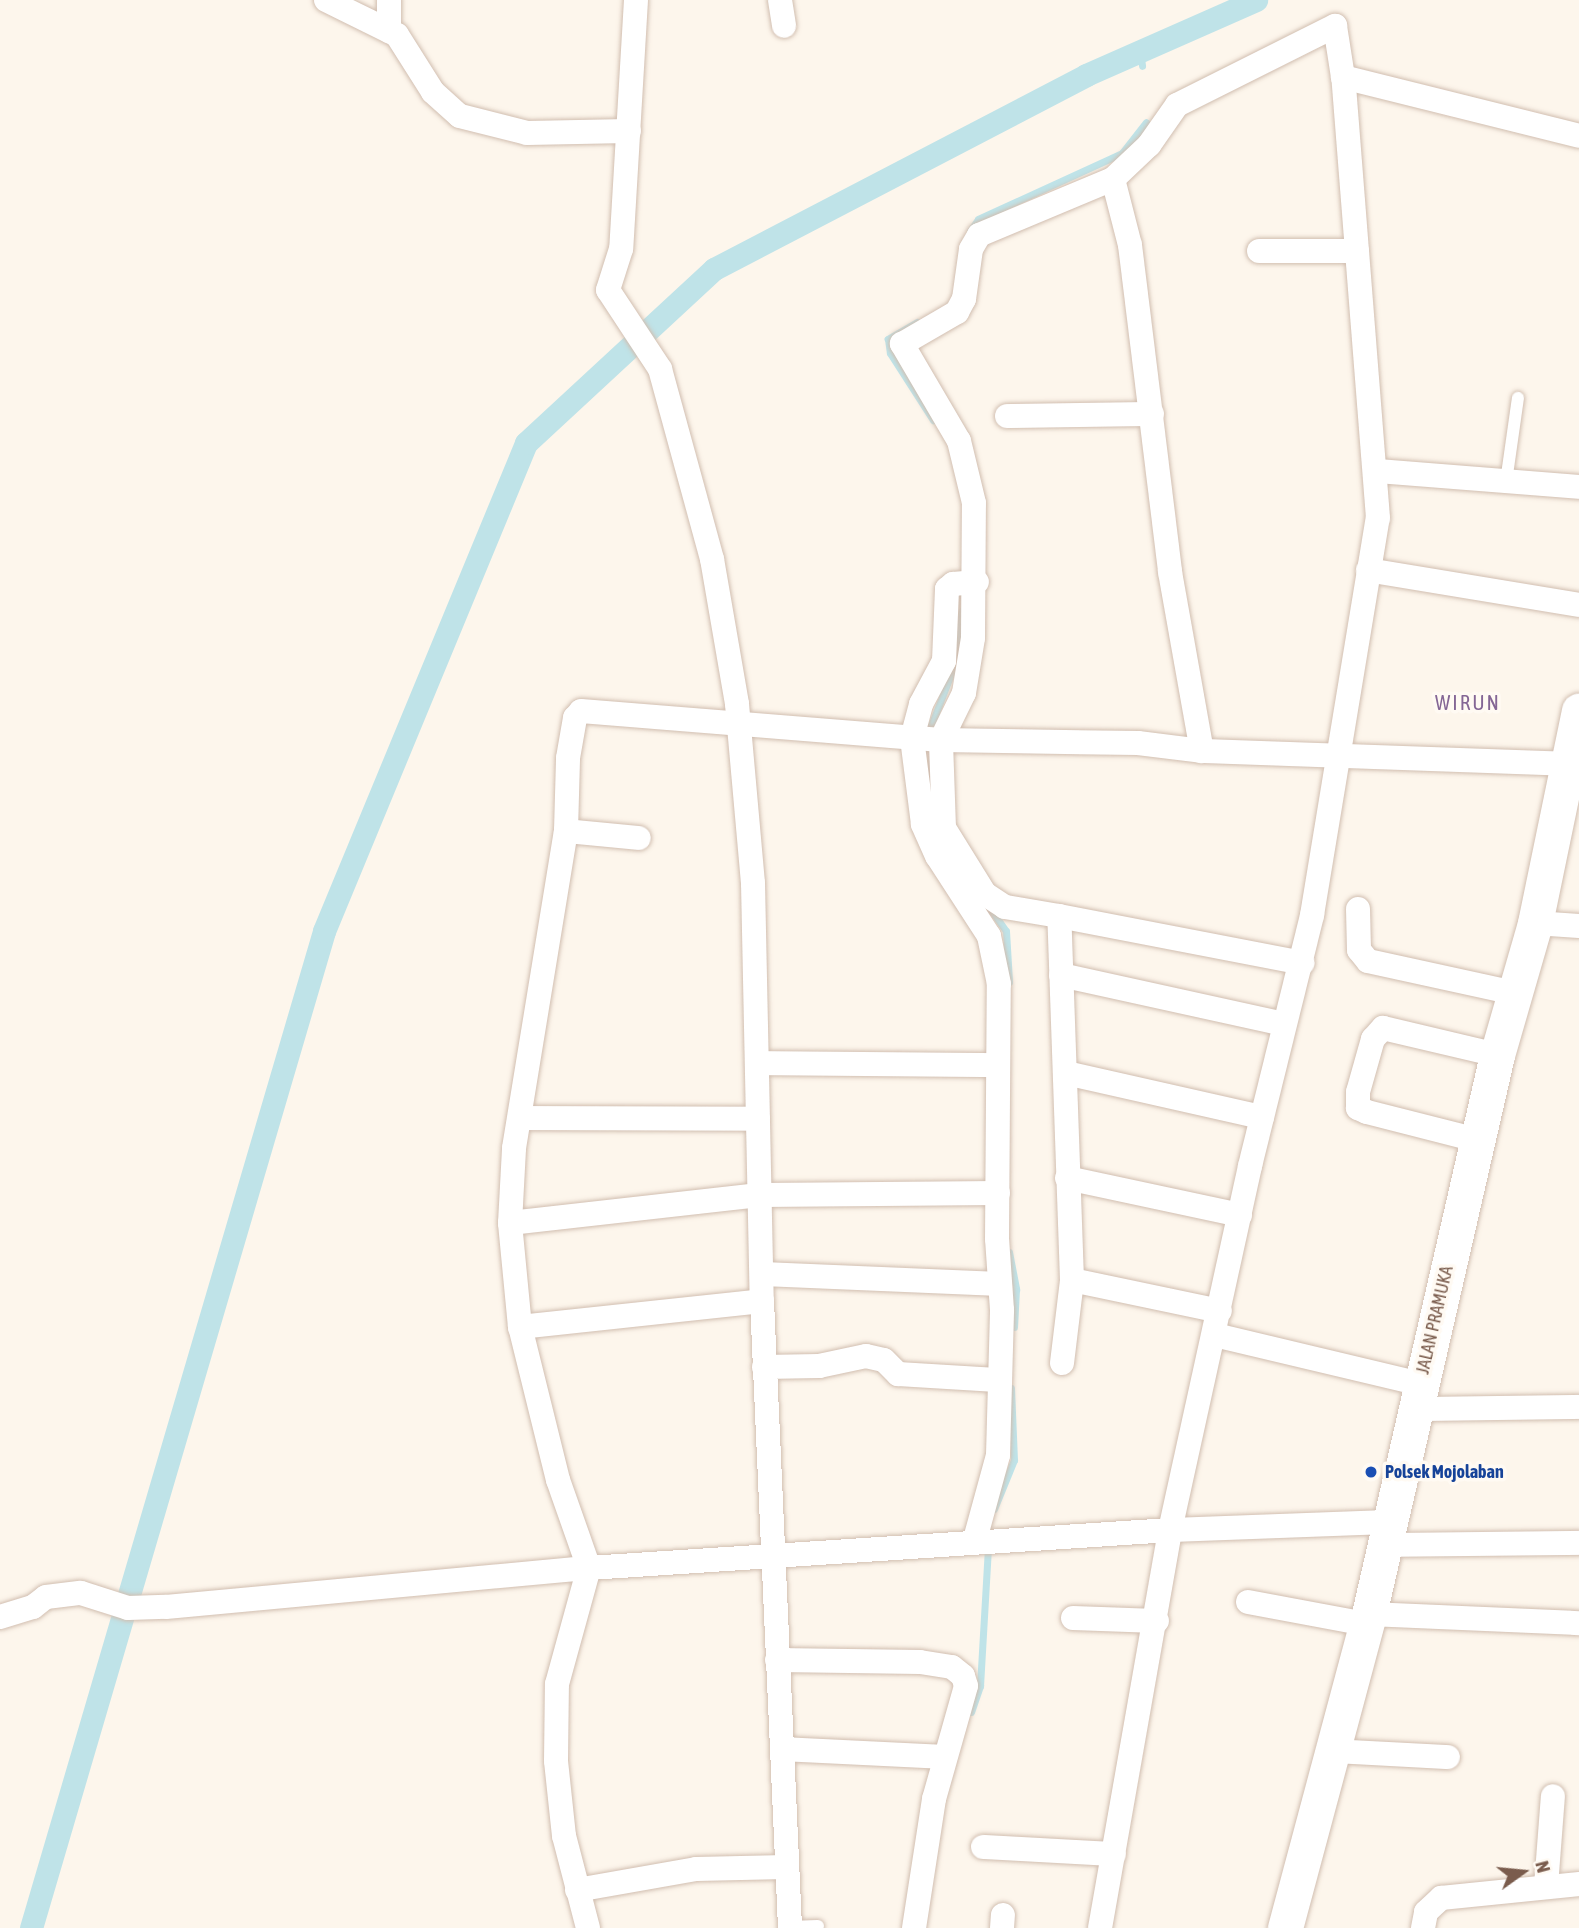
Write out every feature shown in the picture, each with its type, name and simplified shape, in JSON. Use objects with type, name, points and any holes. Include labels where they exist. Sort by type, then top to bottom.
[{"type":"main road","name":"JALAN PRAMUKA","points":[[1284,1928],[1368,1619],[1497,1055],[1535,923],[1573,764],[1579,711]]},
{"type":"street","points":[[326,0],[397,35],[433,92],[460,116],[527,133],[629,131]]},
{"type":"street","points":[[389,0],[389,31]]},
{"type":"street","points":[[636,0],[621,249],[608,285],[655,357],[712,559],[739,726],[753,883],[764,1367],[790,1928]]},
{"type":"street","points":[[780,0],[784,26]]},
{"type":"street","points":[[983,1542],[998,1455],[1000,1284],[995,955],[989,936],[937,856],[923,824],[927,739],[964,693],[974,503],[964,455],[902,344],[957,312],[970,276],[974,240],[979,235],[1112,178],[1149,145],[1177,105],[1335,26],[1343,77],[1377,471],[1378,518],[1302,963],[1283,1024],[1216,1335],[1170,1530],[1157,1621],[1100,1928]]},
{"type":"street","points":[[1343,77],[1579,136]]},
{"type":"street","points":[[1112,178],[1130,245],[1170,572],[1202,751]]},
{"type":"street","points":[[1259,251],[1357,251]]},
{"type":"street","points":[[1007,416],[1152,414]]},
{"type":"street","points":[[1377,471],[1579,487]]},
{"type":"street","points":[[1368,570],[1579,605]]},
{"type":"street","points":[[970,582],[947,589],[944,661],[921,704],[944,828],[978,884],[1005,907],[1302,963]]},
{"type":"street","points":[[588,1928],[564,1836],[557,1774],[557,1684],[589,1568],[558,1480],[520,1328],[510,1223],[514,1148],[522,1118],[566,831],[569,758],[575,718],[581,711],[739,726],[927,739],[1138,743],[1202,751],[1336,753],[1573,764]]},
{"type":"street","points":[[566,831],[639,838]]},
{"type":"street","points":[[1357,909],[1359,950],[1368,961],[1515,993]]},
{"type":"street","points":[[1059,916],[1072,1280],[1062,1363]]},
{"type":"street","points":[[1535,923],[1579,926]]},
{"type":"street","points":[[1061,975],[1283,1024]]},
{"type":"street","points":[[1477,1140],[1367,1112],[1358,1108],[1357,1091],[1373,1039],[1383,1028],[1497,1055]]},
{"type":"street","points":[[758,1063],[998,1065]]},
{"type":"street","points":[[1066,1073],[1262,1117]]},
{"type":"street","points":[[522,1118],[758,1119]]},
{"type":"street","points":[[1067,1178],[1240,1214]]},
{"type":"street","points":[[510,1223],[761,1195],[998,1193]]},
{"type":"street","points":[[763,1274],[1000,1284]]},
{"type":"street","points":[[1072,1280],[1220,1311]]},
{"type":"street","points":[[520,1328],[762,1301]]},
{"type":"street","points":[[1216,1335],[1418,1396],[1579,1407]]},
{"type":"street","points":[[764,1367],[819,1366],[866,1356],[884,1360],[898,1374],[997,1380]]},
{"type":"street","points":[[0,1617],[33,1607],[46,1597],[81,1593],[128,1608],[589,1568],[1170,1530],[1386,1533],[1579,1544]]},
{"type":"street","points":[[1248,1602],[1368,1619],[1579,1623]]},
{"type":"street","points":[[1073,1618],[1157,1621]]},
{"type":"street","points":[[778,1660],[952,1667],[964,1676],[966,1686],[944,1757],[917,1889],[914,1928]]},
{"type":"street","points":[[783,1749],[944,1757]]},
{"type":"street","points":[[1333,1751],[1448,1757]]},
{"type":"street","points":[[1546,1886],[1553,1796]]},
{"type":"street","points":[[983,1847],[1114,1854]]},
{"type":"street","points":[[577,1889],[696,1869],[786,1867]]},
{"type":"street","points":[[1423,1928],[1426,1912],[1441,1898],[1579,1884]]},
{"type":"lane","points":[[1506,482],[1518,398]]},
{"type":"lane","points":[[790,1928],[818,1926]]},
{"type":"waterway","points":[[31,1928],[324,931],[526,443],[714,269],[1086,75],[1256,0]]},
{"type":"waterway","points":[[1140,51],[1142,66]]},
{"type":"waterway","points":[[970,231],[978,219],[1122,153],[1146,122]]},
{"type":"waterway","points":[[917,322],[888,339],[890,353],[933,420]]},
{"type":"waterway","points":[[956,654],[962,610]]},
{"type":"waterway","points":[[927,736],[954,666]]},
{"type":"waterway","points":[[992,911],[1006,931],[1009,982]]},
{"type":"waterway","points":[[1009,1252],[1016,1289],[1014,1327]]},
{"type":"waterway","points":[[994,1509],[1014,1460],[1011,1388]]},
{"type":"waterway","points":[[971,1712],[980,1686],[988,1547]]},
{"type":"place","name":"Polsek Mojolaban","points":[[1371,1472]]},
{"type":"district","name":"WIRUN","points":[[1468,702]]}]
